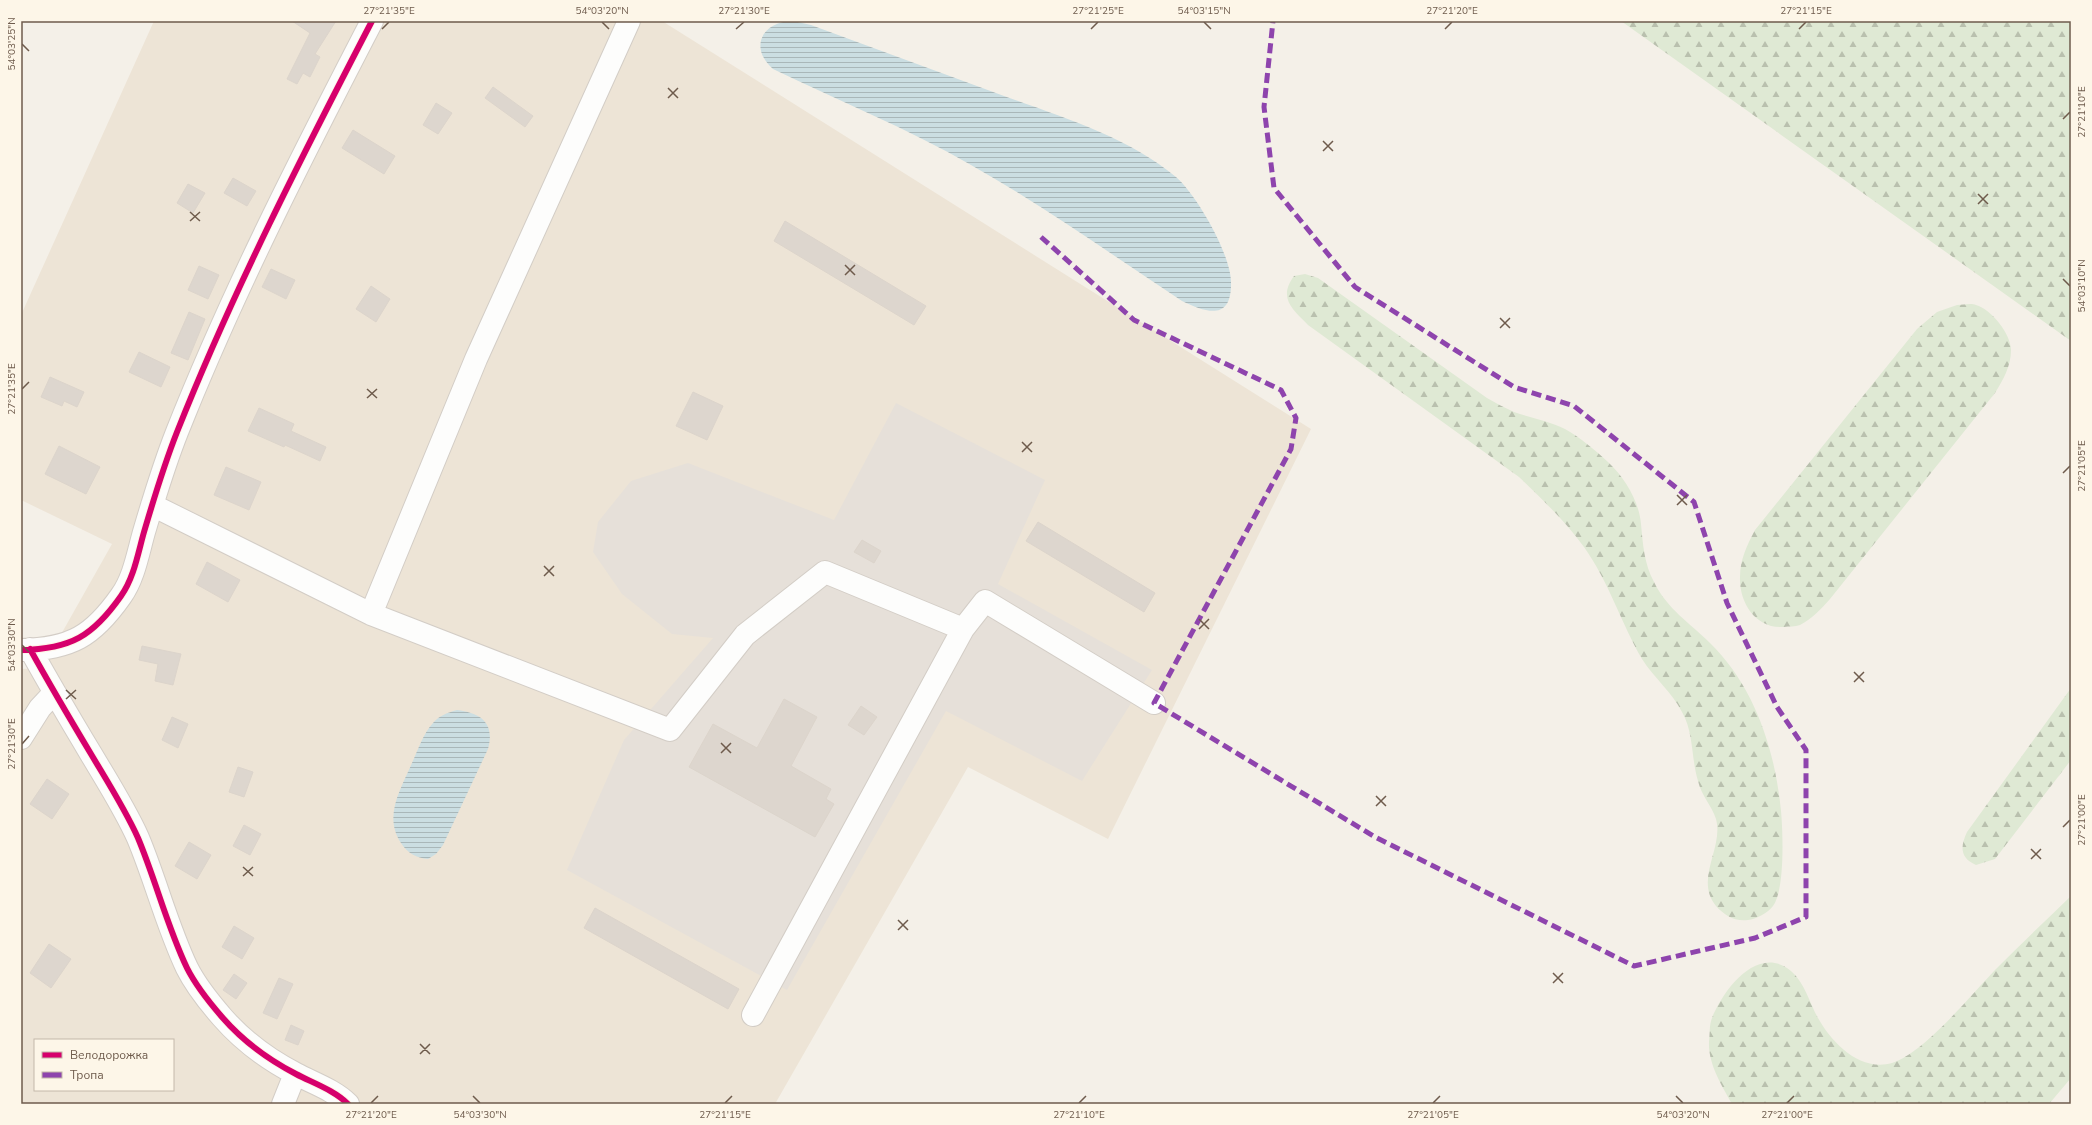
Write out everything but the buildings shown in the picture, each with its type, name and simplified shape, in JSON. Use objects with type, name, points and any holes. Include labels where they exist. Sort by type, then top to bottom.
[{"type":"street","points":[[348,1104],[322,1086],[295,1074],[269,1058],[246,1040],[223,1018],[203,994],[187,969],[137,837],[117,798],[54,693],[25,650],[61,645],[88,634],[107,615],[123,593],[134,567],[152,505],[176,433],[244,273],[304,151],[372,21]]},
{"type":"street","points":[[371,614],[476,359],[629,21]]},
{"type":"street","points":[[152,505],[371,614],[670,730],[745,635],[825,572],[962,629]]},
{"type":"street","points":[[753,1015],[962,629],[985,601],[1154,703]]},
{"type":"street","points":[[21,738],[40,708],[54,693]]},
{"type":"street","points":[[283,1104],[295,1074]]},
{"type":"shaded area","points":[[154,21],[662,21],[1311,429],[1108,839],[968,767],[775,1104],[21,1104],[21,669],[42,668],[112,544],[21,500],[21,315]]},
{"type":"shaded area","points":[[793,21],[811,25],[1071,120],[1116,139],[1137,150],[1176,177],[1203,211],[1219,242],[1229,270],[1231,282],[1230,295],[1227,303],[1223,308],[1216,311],[1209,311],[1200,309],[1182,301],[1051,214],[971,165],[898,127],[773,69],[765,61],[761,52],[760,44],[762,37],[767,30],[774,25]]},
{"type":"shaded area","points":[[896,403],[1045,480],[998,584],[1152,670],[1082,781],[946,711],[787,990],[567,870],[624,740],[713,638],[672,634],[622,594],[593,552],[598,522],[631,481],[688,463],[834,520]]},
{"type":"shaded area","points":[[457,710],[480,717],[488,726],[490,740],[488,749],[443,845],[436,854],[428,859],[416,856],[406,850],[396,833],[394,813],[399,793],[426,732],[438,718]]},
{"type":"green space","points":[[1621,21],[2071,21],[2071,341]]},
{"type":"green space","points":[[1305,274],[1318,278],[1487,398],[1514,412],[1565,429],[1598,453],[1620,475],[1634,498],[1640,515],[1646,561],[1659,592],[1672,608],[1726,660],[1751,699],[1768,743],[1778,788],[1783,846],[1780,887],[1773,906],[1768,911],[1751,919],[1734,919],[1719,909],[1710,896],[1708,874],[1716,841],[1716,819],[1699,786],[1689,728],[1678,705],[1642,659],[1601,574],[1577,537],[1545,502],[1519,477],[1308,325],[1292,308],[1287,297],[1289,284],[1294,276]]},
{"type":"green space","points":[[1972,304],[1982,307],[1994,317],[2008,337],[2011,350],[2010,362],[1995,393],[1820,610],[1798,626],[1784,627],[1765,624],[1751,612],[1746,605],[1740,587],[1740,571],[1743,559],[1755,530],[1917,329],[1937,312],[1957,305]]},
{"type":"green space","points":[[2071,688],[2071,760],[1995,859],[1976,865],[1967,859],[1963,852],[1963,842],[1967,832]]},
{"type":"green space","points":[[2071,896],[2071,1078],[2049,1104],[1732,1104],[1713,1067],[1709,1050],[1710,1024],[1717,1007],[1733,983],[1754,966],[1766,963],[1779,964],[1791,971],[1800,981],[1818,1018],[1839,1046],[1858,1059],[1869,1063],[1880,1065],[1892,1063],[1905,1057],[1932,1036],[1995,970]]},
{"type":"marked path","points":[[1041,237],[1134,320],[1281,390],[1296,418],[1291,449],[1154,703],[1375,837],[1634,966],[1755,938],[1806,917],[1806,750],[1777,707],[1727,603],[1694,502],[1574,406],[1514,387],[1355,287],[1274,188],[1264,107],[1273,21]]},
{"type":"cycle path","points":[[21,650],[54,647],[79,638],[101,621],[111,610],[125,589],[135,565],[144,532],[177,432],[221,327],[269,224],[372,21]]},
{"type":"cycle path","points":[[30,649],[116,795],[133,827],[167,920],[187,968],[212,1006],[238,1034],[256,1049],[296,1074],[330,1091],[348,1104]]}]
